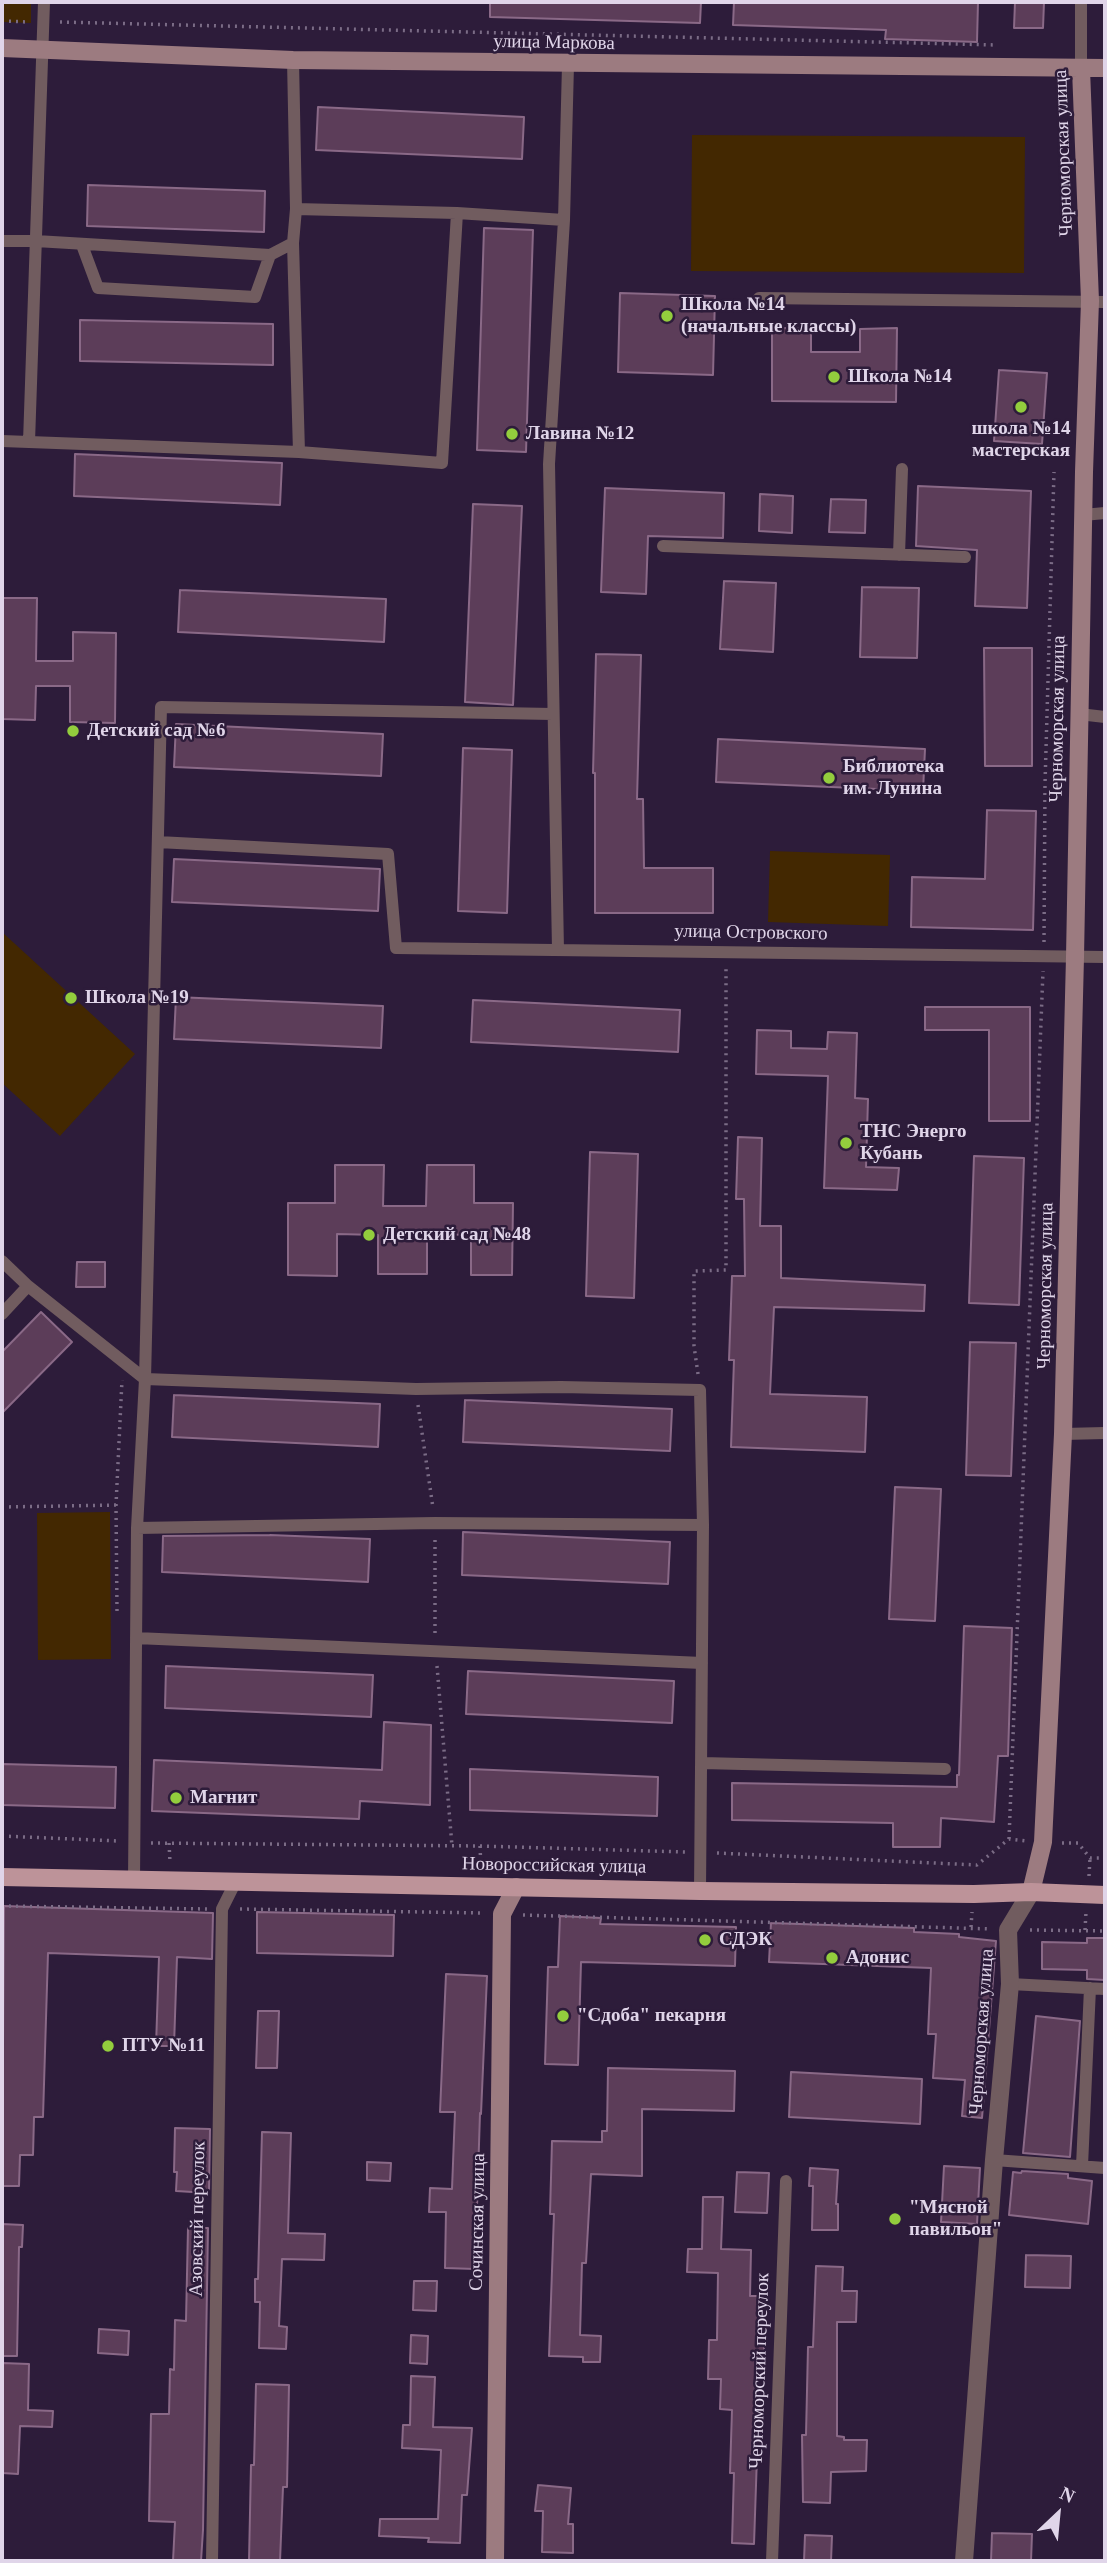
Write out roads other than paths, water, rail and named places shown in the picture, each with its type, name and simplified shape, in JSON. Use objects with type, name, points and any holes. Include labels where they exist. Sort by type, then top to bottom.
[{"type":"main road","name":"улица Маркова","points":[[2,48],[293,60],[568,65],[1105,68]]},
{"type":"main road","name":"Черноморская улица","points":[[1031,1892],[1044,1842],[1063,1434],[1083,515],[1098,301],[1081,69]]},
{"type":"main road","name":"Новороссийская улица","points":[[2,1877],[700,1891],[974,1894],[1031,1892],[1105,1895]]},
{"type":"main road","name":"Сочинская улица","points":[[495,2561],[502,1914],[516,1887]]},
{"type":"street","name":"Черноморская улица","points":[[964,2561],[1010,1984],[1008,1930],[1031,1892]]},
{"type":"lane","points":[[29,442],[44,2]]},
{"type":"lane","name":"Черноморская улица","points":[[1081,2],[1081,69]]},
{"type":"lane","points":[[293,60],[296,209],[293,243],[299,452]]},
{"type":"lane","points":[[558,950],[549,464],[564,220],[568,65]]},
{"type":"lane","points":[[296,209],[457,213],[564,220]]},
{"type":"lane","points":[[2,441],[299,452],[442,463],[457,213]]},
{"type":"lane","points":[[2,241],[270,255],[293,243]]},
{"type":"lane","points":[[82,245],[98,288],[256,297],[270,255]]},
{"type":"lane","points":[[759,298],[1098,301]]},
{"type":"lane","points":[[899,555],[902,470]]},
{"type":"lane","points":[[1083,515],[1105,513]]},
{"type":"lane","points":[[663,546],[965,557]]},
{"type":"lane","points":[[134,1880],[137,1528],[145,1379],[161,707],[553,714]]},
{"type":"lane","points":[[1079,715],[1105,717]]},
{"type":"lane","name":"улица Островского","points":[[158,842],[388,853],[396,948],[1105,957]]},
{"type":"lane","points":[[2,1261],[145,1379],[416,1389],[561,1387],[700,1390],[703,1525],[700,1891]]},
{"type":"lane","points":[[2,1314],[29,1286]]},
{"type":"lane","points":[[1063,1434],[1105,1433]]},
{"type":"lane","points":[[137,1528],[435,1523],[703,1525]]},
{"type":"lane","points":[[136,1638],[702,1663]]},
{"type":"lane","points":[[702,1763],[945,1769]]},
{"type":"lane","name":"Азовский переулок","points":[[212,2561],[222,1909],[236,1881]]},
{"type":"lane","points":[[1010,1984],[1105,1989]]},
{"type":"lane","points":[[1082,2166],[1090,1988]]},
{"type":"lane","points":[[994,2160],[1105,2168]]},
{"type":"lane","name":"Черноморский переулок","points":[[772,2561],[786,2181]]},
{"type":"place","name":"Школа №14 (начальные классы)","points":[[667,316]]},
{"type":"place","name":"Школа №14","points":[[834,377]]},
{"type":"place","name":"школа №14 мастерская","points":[[1021,407]]},
{"type":"place","name":"Лавина №12","points":[[512,434]]},
{"type":"place","name":"Детский сад №6","points":[[73,731]]},
{"type":"place","name":"Библиотека им. Лунина","points":[[829,778]]},
{"type":"place","name":"Школа №19","points":[[71,998]]},
{"type":"place","name":"ТНС Энерго Кубань","points":[[846,1143]]},
{"type":"place","name":"Детский сад №48","points":[[369,1235]]},
{"type":"place","name":"Магнит","points":[[176,1798]]},
{"type":"place","name":"СДЭК","points":[[705,1940]]},
{"type":"place","name":"Адонис","points":[[832,1958]]},
{"type":"place","name":"\"Сдоба\" пекарня","points":[[563,2016]]},
{"type":"place","name":"ПТУ №11","points":[[108,2046]]},
{"type":"place","name":"\"Мясной павильон\"","points":[[895,2219]]}]
